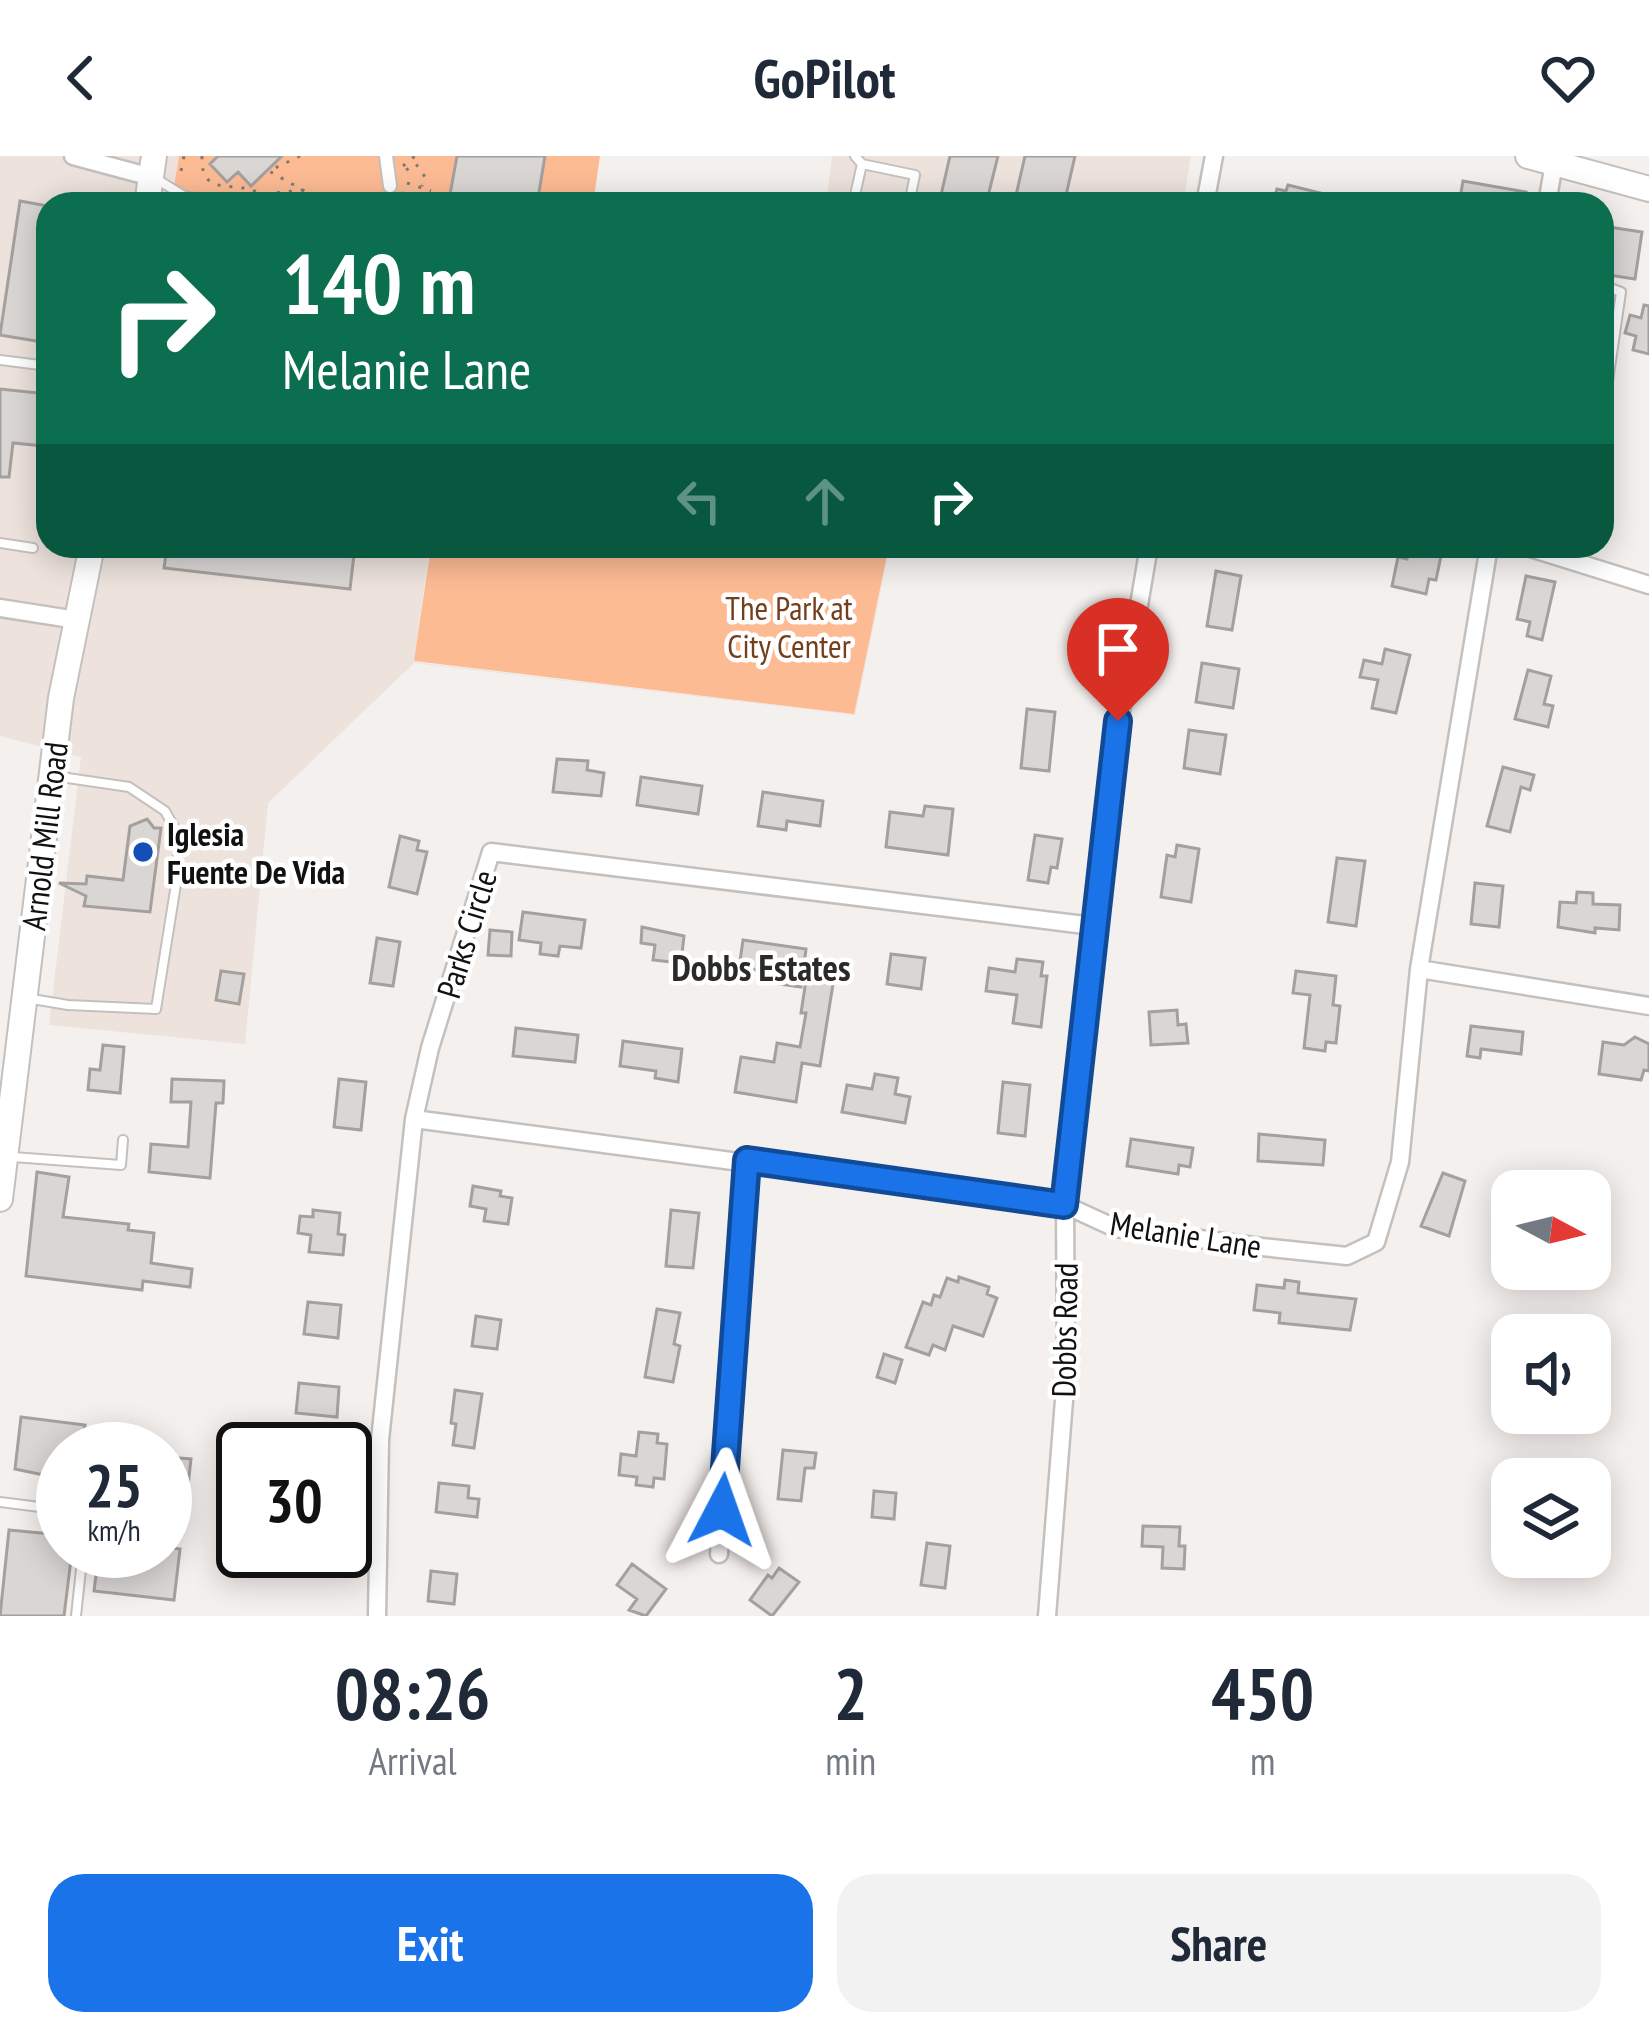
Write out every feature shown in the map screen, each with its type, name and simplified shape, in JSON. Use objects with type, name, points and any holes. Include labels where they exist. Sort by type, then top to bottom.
[{"type":"main road","points":[[1528,156],[1556,159],[1649,189]]},
{"type":"main road","name":"Arnold Mill Road","points":[[0,1199],[61,698],[90,558]]},
{"type":"street","points":[[73,156],[153,166]]},
{"type":"street","points":[[386,156],[394,177]]},
{"type":"street","points":[[1207,192],[1214,156]]},
{"type":"street","points":[[1549,192],[1556,159]]},
{"type":"street","name":"Dobbs Road","points":[[1047,1616],[1066,1375],[1064,1205],[1115,743],[1147,558]]},
{"type":"street","name":"Melanie Lane","points":[[414,1118],[1064,1205],[1114,1228],[1347,1256],[1376,1242],[1400,1162],[1419,969],[1487,558]]},
{"type":"street","points":[[1562,558],[1649,585]]},
{"type":"street","points":[[0,608],[77,620]]},
{"type":"street","name":"Parks Circle","points":[[377,1616],[380,1440],[414,1118],[430,1048],[491,852],[1093,926]]},
{"type":"street","points":[[1419,969],[1649,1006]]},
{"type":"street","points":[[719,1554],[747,1160]]},
{"type":"lane","points":[[854,192],[858,160],[915,176],[912,192]]},
{"type":"lane","points":[[153,166],[180,192]]},
{"type":"lane","points":[[1614,289],[1621,292],[1614,340]]},
{"type":"lane","points":[[0,360],[36,364]]},
{"type":"lane","points":[[0,543],[32,548]]},
{"type":"lane","points":[[25,998],[68,1006],[156,1009],[177,878],[179,836],[165,811],[129,787],[52,776]]},
{"type":"lane","points":[[5,1157],[121,1165],[123,1140]]},
{"type":"lane","points":[[0,1502],[36,1507]]},
{"type":"lane","points":[[76,1616],[80,1578]]},
{"type":"path","points":[[181,171],[184,156]]},
{"type":"path","points":[[202,156],[201,170],[207,182],[256,192]]},
{"type":"path","points":[[297,156],[269,171],[312,192]]},
{"type":"path","points":[[394,177],[416,156]]},
{"type":"path","points":[[394,177],[416,164],[425,177],[422,186]]},
{"type":"path","points":[[287,192],[303,190]]},
{"type":"shaded area","points":[[0,156],[179,156],[173,192],[36,192],[36,558],[428,558],[414,662],[853,714],[888,558],[855,715],[414,663],[268,803],[245,1044],[49,1025],[81,757],[0,736]]},
{"type":"shaded area","points":[[832,156],[1191,156],[1185,192],[828,192]]},
{"type":"green space","points":[[179,156],[600,156],[595,192],[173,192]]},
{"type":"green space","name":"The Park at City Center","points":[[429,558],[886,558],[854,714],[414,661]]},
{"type":"building","points":[[218,156],[282,156],[251,186],[238,172],[227,182],[210,164]]},
{"type":"building","points":[[457,156],[545,156],[539,192],[450,192]]},
{"type":"building","points":[[950,156],[998,156],[989,192],[942,192]]},
{"type":"building","points":[[1025,156],[1075,156],[1067,192],[1017,192]]},
{"type":"building","points":[[1463,181],[1526,192],[1461,192]]},
{"type":"building","points":[[1288,185],[1316,192],[1276,192],[1286,191]]},
{"type":"building","points":[[20,201],[36,204],[36,341],[0,335]]},
{"type":"building","points":[[1614,228],[1642,232],[1635,279],[1614,276]]},
{"type":"building","points":[[1644,305],[1649,306],[1649,354],[1633,350],[1636,336],[1625,333],[1630,315],[1641,318]]},
{"type":"building","points":[[0,389],[36,393],[36,445],[13,443],[9,477],[0,477]]},
{"type":"building","points":[[165,558],[354,558],[350,589],[164,568]]},
{"type":"building","points":[[1398,558],[1441,558],[1436,580],[1429,579],[1426,594],[1392,586]]},
{"type":"building","points":[[1216,571],[1241,576],[1232,630],[1207,626]]},
{"type":"building","points":[[1526,576],[1555,582],[1542,640],[1527,636],[1530,622],[1517,619]]},
{"type":"building","points":[[1385,649],[1410,655],[1396,713],[1372,708],[1378,680],[1360,677],[1364,660],[1382,664]]},
{"type":"building","points":[[1202,663],[1239,669],[1233,708],[1196,702]]},
{"type":"building","points":[[1528,670],[1551,676],[1544,704],[1553,706],[1548,727],[1515,719]]},
{"type":"building","points":[[1027,709],[1055,712],[1049,771],[1021,768]]},
{"type":"building","points":[[1189,730],[1226,735],[1220,774],[1184,768]]},
{"type":"building","points":[[557,759],[588,761],[587,770],[604,773],[601,796],[553,792]]},
{"type":"building","points":[[1503,767],[1534,775],[1530,790],[1521,787],[1510,832],[1487,826]]},
{"type":"building","points":[[641,777],[702,786],[698,814],[637,805]]},
{"type":"building","points":[[763,792],[823,801],[820,826],[787,821],[786,830],[758,826]]},
{"type":"building","points":[[925,806],[953,809],[948,855],[886,847],[890,812],[923,816]]},
{"type":"building","name":"Iglesia Fuente De Vida","points":[[147,819],[154,828],[161,828],[150,912],[84,906],[86,896],[59,883],[86,884],[87,876],[123,880],[130,826]]},
{"type":"building","points":[[1035,835],[1062,839],[1057,868],[1051,867],[1048,883],[1028,880]]},
{"type":"building","points":[[400,836],[419,841],[417,850],[427,852],[417,894],[389,887]]},
{"type":"building","points":[[1177,845],[1199,849],[1191,902],[1161,897],[1167,855],[1175,857]]},
{"type":"building","points":[[1337,858],[1365,861],[1356,926],[1328,922]]},
{"type":"building","points":[[1475,883],[1503,886],[1499,927],[1471,924]]},
{"type":"building","points":[[1577,892],[1593,893],[1593,904],[1620,905],[1619,930],[1595,928],[1595,933],[1558,927],[1560,902],[1576,903]]},
{"type":"building","points":[[523,912],[585,920],[581,948],[560,946],[558,956],[540,954],[541,943],[519,940]]},
{"type":"building","points":[[642,927],[684,936],[681,963],[653,960],[655,945],[641,943]]},
{"type":"building","points":[[490,930],[512,932],[511,956],[488,955]]},
{"type":"building","points":[[377,938],[400,942],[393,986],[370,983]]},
{"type":"building","points":[[743,940],[806,949],[801,987],[765,982],[766,971],[739,968]]},
{"type":"building","points":[[891,954],[925,958],[921,989],[887,984]]},
{"type":"building","points":[[1017,959],[1043,962],[1041,976],[1047,976],[1041,1027],[1013,1023],[1017,995],[986,991],[989,968],[1015,972]]},
{"type":"building","points":[[221,971],[244,974],[239,1004],[216,1000]]},
{"type":"building","points":[[1296,971],[1336,976],[1333,1005],[1340,1006],[1336,1043],[1326,1042],[1325,1051],[1304,1048],[1310,995],[1293,993]]},
{"type":"building","points":[[806,980],[833,984],[820,1066],[802,1063],[796,1102],[735,1092],[741,1057],[774,1062],[777,1043],[800,1047]]},
{"type":"building","points":[[1177,1010],[1178,1025],[1186,1024],[1188,1043],[1151,1045],[1149,1012]]},
{"type":"building","points":[[1471,1026],[1523,1032],[1521,1054],[1481,1049],[1480,1058],[1467,1056]]},
{"type":"building","points":[[516,1028],[578,1035],[575,1062],[513,1056]]},
{"type":"building","points":[[1635,1037],[1649,1044],[1649,1071],[1644,1070],[1641,1080],[1599,1074],[1603,1042],[1624,1045]]},
{"type":"building","points":[[623,1041],[682,1049],[678,1082],[655,1078],[656,1071],[620,1066]]},
{"type":"building","points":[[103,1045],[124,1047],[120,1093],[88,1090],[90,1069],[100,1070]]},
{"type":"building","points":[[875,1074],[898,1078],[895,1094],[910,1097],[905,1123],[842,1112],[847,1085],[872,1089]]},
{"type":"building","points":[[172,1079],[224,1081],[223,1103],[216,1103],[210,1178],[149,1172],[151,1144],[188,1147],[191,1102],[171,1102]]},
{"type":"building","points":[[339,1079],[366,1082],[361,1130],[334,1127]]},
{"type":"building","points":[[1003,1082],[1030,1085],[1025,1136],[998,1133]]},
{"type":"building","points":[[1259,1134],[1325,1140],[1323,1165],[1258,1161]]},
{"type":"building","points":[[1131,1139],[1193,1148],[1190,1167],[1179,1165],[1178,1174],[1127,1166]]},
{"type":"building","points":[[37,1172],[69,1177],[63,1217],[129,1224],[128,1230],[154,1233],[151,1263],[192,1269],[190,1287],[143,1281],[142,1290],[26,1276]]},
{"type":"building","points":[[1443,1173],[1465,1181],[1449,1236],[1421,1226]]},
{"type":"building","points":[[473,1186],[512,1198],[508,1224],[484,1221],[486,1209],[470,1206]]},
{"type":"building","points":[[313,1210],[340,1213],[343,1255],[309,1252],[311,1235],[298,1233],[300,1216],[313,1217]]},
{"type":"building","points":[[671,1210],[699,1213],[693,1268],[666,1266]]},
{"type":"building","points":[[959,1277],[989,1287],[987,1294],[997,1298],[983,1336],[953,1326],[945,1350],[933,1345],[929,1355],[906,1347],[923,1302],[931,1305],[934,1295],[940,1297],[947,1278],[958,1282]]},
{"type":"building","points":[[1285,1280],[1299,1282],[1298,1293],[1356,1299],[1350,1330],[1279,1323],[1280,1313],[1254,1310],[1257,1285],[1284,1288]]},
{"type":"building","points":[[308,1302],[341,1305],[338,1338],[304,1334]]},
{"type":"building","points":[[657,1309],[680,1313],[673,1382],[645,1377]]},
{"type":"building","points":[[476,1316],[501,1320],[497,1349],[472,1346]]},
{"type":"building","points":[[884,1354],[902,1360],[895,1383],[877,1377]]},
{"type":"building","points":[[299,1383],[339,1387],[337,1417],[296,1413]]},
{"type":"building","points":[[455,1390],[482,1394],[474,1448],[453,1445]]},
{"type":"building","points":[[21,1417],[61,1422],[36,1422],[36,1473],[15,1469]]},
{"type":"building","points":[[639,1432],[658,1434],[657,1443],[667,1444],[664,1479],[654,1478],[653,1487],[636,1485],[637,1477],[619,1475],[621,1454],[636,1456]]},
{"type":"building","points":[[783,1450],[816,1453],[814,1468],[805,1468],[801,1501],[778,1499]]},
{"type":"building","points":[[439,1483],[469,1486],[468,1498],[479,1499],[477,1517],[436,1512]]},
{"type":"building","points":[[874,1491],[896,1493],[894,1519],[872,1517]]},
{"type":"building","points":[[1143,1526],[1180,1527],[1184,1569],[1162,1568],[1163,1547],[1142,1546]]},
{"type":"building","points":[[9,1530],[36,1532],[36,1578],[69,1578],[64,1616],[0,1616]]},
{"type":"building","points":[[927,1543],[950,1546],[945,1588],[921,1585]]},
{"type":"building","points":[[632,1564],[666,1589],[646,1616],[629,1610],[637,1599],[617,1585]]},
{"type":"building","points":[[779,1568],[799,1582],[772,1616],[750,1600]]},
{"type":"building","points":[[431,1571],[457,1574],[454,1604],[428,1601]]},
{"type":"building","points":[[96,1578],[177,1578],[174,1600],[94,1591]]},
{"type":"place","name":"Iglesia Fuente De Vida","points":[[143,852]]},
{"type":"district","name":"Dobbs Estates","points":[[761,967]]},
{"type":"route","points":[[722,1510],[747,1160],[1064,1205],[1118,721]]}]
